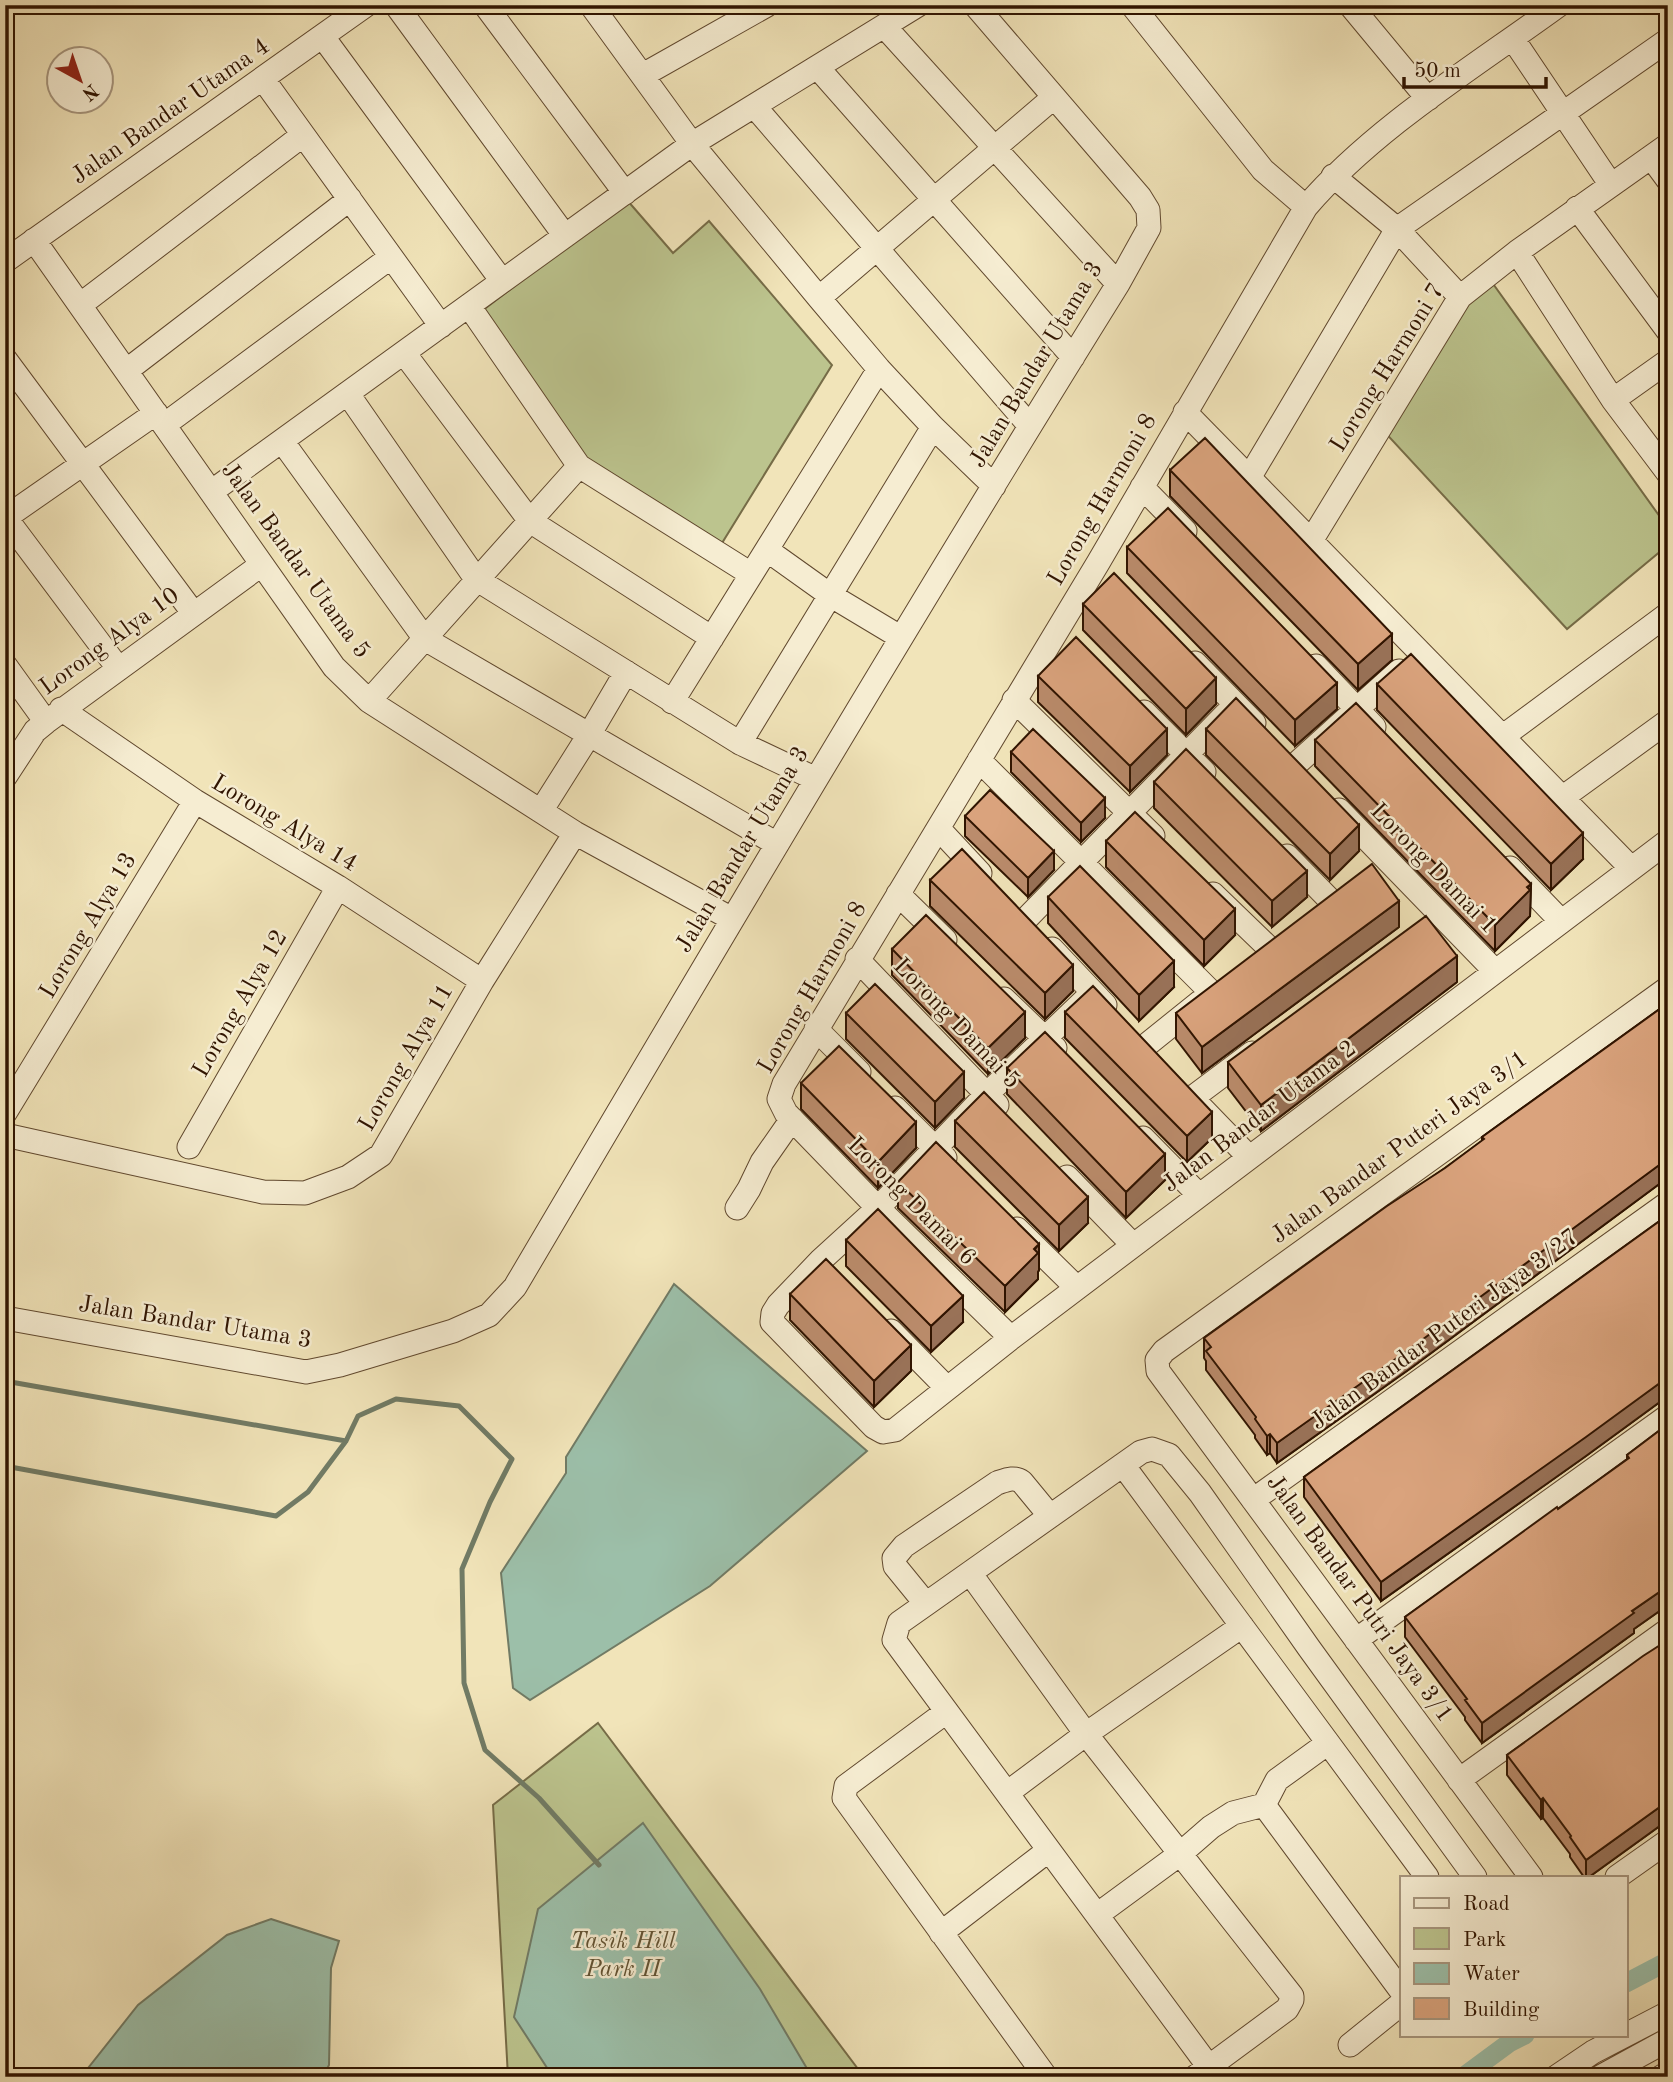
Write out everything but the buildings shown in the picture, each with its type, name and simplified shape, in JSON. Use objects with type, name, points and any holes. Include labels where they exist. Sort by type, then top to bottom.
[{"type":"street","name":"Jalan Bandar Utama 4","points":[[5,261],[366,5]]},
{"type":"street","points":[[396,5],[565,236]]},
{"type":"street","points":[[485,5],[625,193]]},
{"type":"street","points":[[643,75],[767,5]]},
{"type":"street","points":[[211,492],[692,144],[918,5]]},
{"type":"street","name":"Jalan Bandar Utama 3","points":[[5,1318],[306,1372],[340,1365],[453,1331],[489,1315],[515,1287],[732,919],[1118,284],[1149,228],[1148,210],[1140,197],[975,5]]},
{"type":"street","points":[[1132,5],[1263,170],[1306,207]]},
{"type":"street","points":[[1350,5],[1428,99]]},
{"type":"street","name":"Lorong Harmoni 8","points":[[779,1099],[784,1084],[857,959],[1098,564],[1306,207],[1333,176],[1428,99],[1559,5]]},
{"type":"street","points":[[601,8],[643,75],[692,144],[879,369],[933,427],[994,486]]},
{"type":"street","points":[[884,26],[1118,284]]},
{"type":"street","points":[[323,37],[502,281]]},
{"type":"street","points":[[1513,39],[1611,185]]},
{"type":"street","points":[[1249,478],[1397,229],[1668,40]]},
{"type":"street","points":[[818,68],[1073,357]]},
{"type":"street","points":[[263,79],[441,326]]},
{"type":"street","points":[[819,298],[1054,98]]},
{"type":"street","points":[[755,107],[1030,426]]},
{"type":"street","points":[[80,305],[303,135]]},
{"type":"street","points":[[1659,151],[1668,180]]},
{"type":"street","name":"Lorong Harmoni 7","points":[[1311,541],[1460,297],[1517,252],[1659,151]]},
{"type":"street","points":[[1333,176],[1397,229],[1460,297]]},
{"type":"street","points":[[126,371],[350,199]]},
{"type":"street","points":[[1577,208],[1668,331]]},
{"type":"street","name":"Jalan Bandar Utama 5","points":[[34,240],[334,667],[369,701],[541,811],[732,919]]},
{"type":"street","points":[[1517,252],[1613,400],[1668,473]]},
{"type":"street","points":[[118,668],[5,518],[83,464],[160,419],[391,257]]},
{"type":"street","points":[[469,306],[579,466],[751,574]]},
{"type":"street","points":[[404,353],[530,521],[712,638]]},
{"type":"street","points":[[5,359],[194,614]]},
{"type":"street","points":[[1613,400],[1668,360]]},
{"type":"street","points":[[672,702],[879,369]]},
{"type":"street","points":[[348,394],[476,579],[740,743],[816,779]]},
{"type":"street","points":[[1185,412],[1631,868]]},
{"type":"street","points":[[740,743],[933,427]]},
{"type":"street","points":[[282,441],[425,639],[777,844]]},
{"type":"street","points":[[369,701],[579,466]]},
{"type":"street","points":[[1142,487],[1198,545]]},
{"type":"street","points":[[767,550],[830,595],[901,638]]},
{"type":"street","points":[[1098,564],[1116,582]]},
{"type":"street","name":"Lorong Alya 10","points":[[5,777],[35,731],[53,715],[261,565]]},
{"type":"street","points":[[1502,737],[1668,614]]},
{"type":"street","points":[[1059,626],[1079,646]]},
{"type":"street","name":"Lorong Damai 1","points":[[1180,648],[1495,971]]},
{"type":"street","points":[[1300,651],[1394,747]]},
{"type":"street","points":[[1295,765],[1420,653]]},
{"type":"street","name":"Lorong Alya 14","points":[[5,666],[53,715],[338,887],[482,981]]},
{"type":"street","points":[[541,811],[626,672]]},
{"type":"street","points":[[1128,695],[1215,783]]},
{"type":"street","points":[[1014,700],[1169,851]]},
{"type":"street","points":[[1025,920],[1236,705]]},
{"type":"street","points":[[1562,798],[1668,721]]},
{"type":"street","points":[[979,760],[1212,993]]},
{"type":"street","name":"Lorong Alya 13","points":[[5,1113],[195,802]]},
{"type":"street","points":[[939,828],[1250,1157]]},
{"type":"street","name":"Lorong Alya 11","points":[[5,1135],[263,1192],[305,1193],[348,1177],[381,1155],[482,981],[575,832]]},
{"type":"street","points":[[1272,841],[1329,899]]},
{"type":"street","name":"Jalan Bandar Utama 2","points":[[821,1260],[778,1305],[772,1322],[874,1427],[883,1432],[895,1430],[1133,1245],[1668,841]]},
{"type":"street","points":[[1496,853],[1561,921]]},
{"type":"street","points":[[1309,915],[1383,856]]},
{"type":"street","points":[[1199,880],[1269,947]]},
{"type":"street","name":"Lorong Alya 12","points":[[189,1147],[338,887]]},
{"type":"street","points":[[898,894],[957,952]]},
{"type":"street","points":[[1418,930],[1440,914]]},
{"type":"street","points":[[1250,962],[1289,931]]},
{"type":"street","name":"Lorong Damai 5","points":[[857,959],[1014,1123]]},
{"type":"street","points":[[1144,1047],[1231,978]]},
{"type":"street","points":[[986,981],[1074,1068]]},
{"type":"street","name":"Jalan Bandar Puteri Jaya 3/1","points":[[1164,1351],[1668,988]]},
{"type":"street","points":[[841,1279],[821,1260],[878,1208],[987,1094],[1093,992]]},
{"type":"street","points":[[816,1029],[964,1176]]},
{"type":"street","points":[[1192,1098],[1267,1042]]},
{"type":"street","name":"Lorong Damai 6","points":[[779,1099],[792,1119],[878,1208],[1011,1338]]},
{"type":"street","points":[[737,1208],[750,1189],[762,1162],[792,1119]]},
{"type":"street","points":[[1132,1127],[1199,1195]]},
{"type":"street","points":[[1051,1160],[1133,1245]]},
{"type":"street","name":"Jalan Bandar Puteri Jaya 3/27","points":[[1253,1500],[1668,1203]]},
{"type":"street","points":[[1002,1213],[1077,1288]]},
{"type":"street","points":[[880,1319],[947,1388]]},
{"type":"street","name":"Jalan Bandar Putri Jaya 3/1","points":[[1164,1351],[1157,1360],[1158,1371],[1530,1876]]},
{"type":"street","points":[[1356,1640],[1668,1416]]},
{"type":"street","points":[[970,1573],[1086,1734],[1292,1996],[1287,2009],[1202,2072],[1097,1915],[894,1640],[899,1623],[1141,1452],[1152,1450],[1169,1455],[1200,1493],[1474,1876]]},
{"type":"street","points":[[1123,1465],[1426,1876]]},
{"type":"street","points":[[926,1604],[895,1566],[894,1558],[904,1546],[997,1483],[1010,1479],[1022,1482],[1050,1516]]},
{"type":"street","points":[[1007,1793],[1086,1734],[1242,1626]]},
{"type":"street","points":[[1459,1780],[1668,1630]]},
{"type":"street","points":[[946,1712],[846,1786],[844,1798],[1046,2077]]},
{"type":"street","points":[[1097,1915],[1180,1854],[1211,1827],[1234,1813],[1264,1805],[1277,1780],[1328,1743]]},
{"type":"street","points":[[1264,1805],[1400,1989]]},
{"type":"street","points":[[1617,1876],[1668,1840]]},
{"type":"street","points":[[941,1933],[1049,1850]]},
{"type":"street","points":[[1350,2046],[1400,2005]]},
{"type":"street","points":[[1628,2027],[1668,2013]]},
{"type":"street","points":[[1556,2077],[1588,2041],[1603,2075],[1668,2040]]},
{"type":"street","points":[[1661,2077],[1668,2073]]},
{"type":"green space","points":[[627,200],[673,253],[709,221],[832,365],[722,543],[571,448],[478,314]]},
{"type":"green space","points":[[1486,274],[1668,528],[1668,545],[1567,629],[1379,426]]},
{"type":"green space","name":"Tasik Hill Park II","points":[[598,1723],[864,2077],[508,2077],[493,1805]]},
{"type":"water","points":[[674,1284],[867,1451],[710,1586],[530,1700],[513,1688],[501,1573],[566,1473],[566,1457]]},
{"type":"water","points":[[643,1823],[760,1989],[812,2077],[553,2077],[514,2017],[538,1909]]},
{"type":"water","points":[[271,1919],[339,1941],[331,1968],[329,2065],[323,2077],[81,2077],[138,2005],[227,1935]]},
{"type":"waterway","points":[[5,1381],[346,1441]]},
{"type":"waterway","points":[[5,1466],[276,1516],[308,1492],[346,1441],[358,1416],[396,1399],[459,1406],[512,1459],[490,1502],[462,1569],[464,1683],[485,1750],[539,1798],[599,1865]]},
{"type":"waterway","points":[[1628,1982],[1668,1961]]},
{"type":"waterway","points":[[1463,2077],[1509,2043],[1523,2036]]}]
